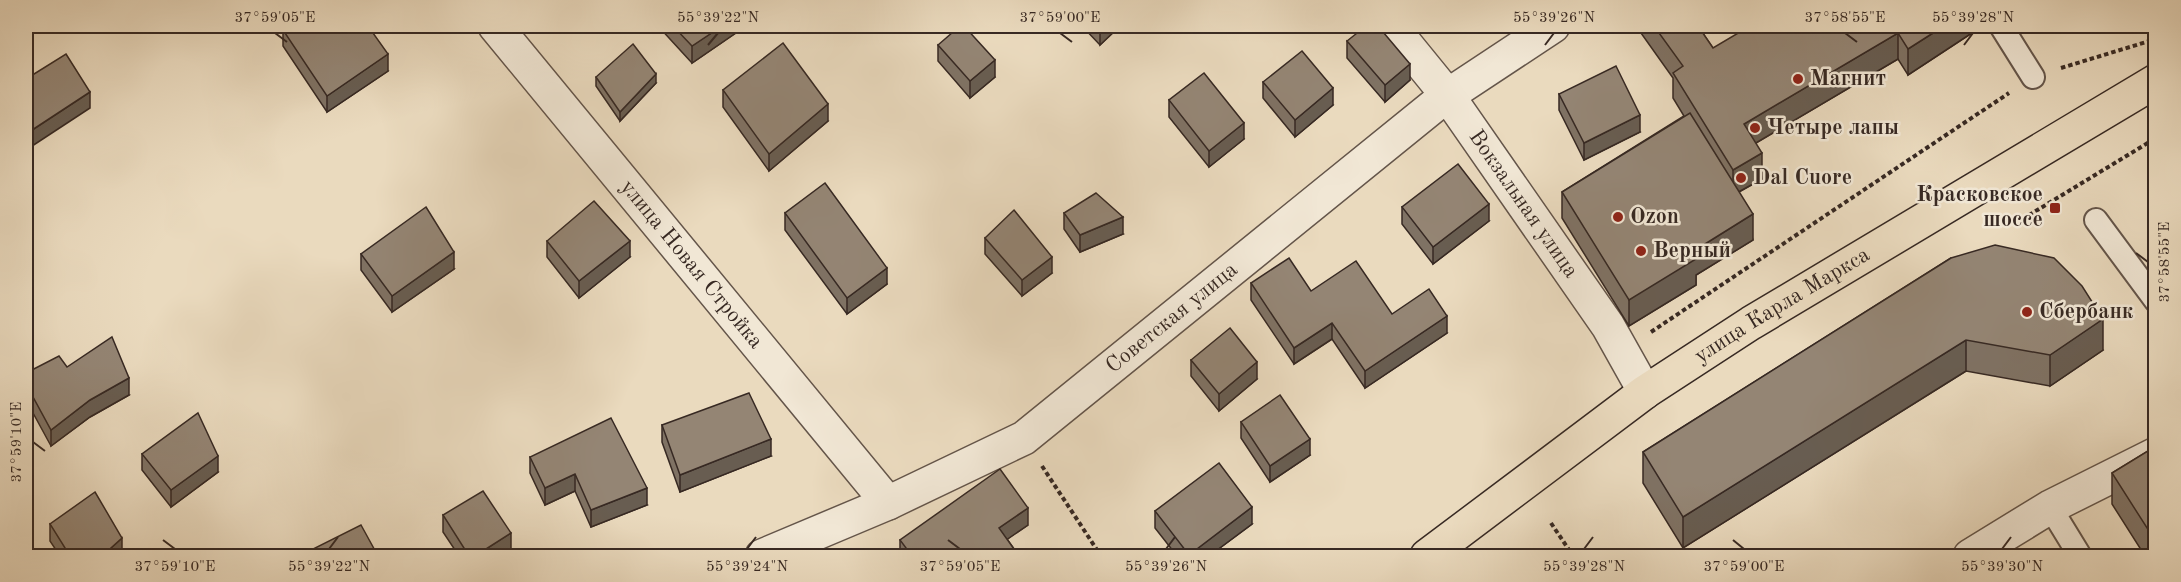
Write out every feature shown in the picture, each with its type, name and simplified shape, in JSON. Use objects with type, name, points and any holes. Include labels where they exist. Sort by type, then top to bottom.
[{"type":"main road","name":"улица Карла Маркса","points":[[1427,556],[1645,392],[1772,311],[2156,81]]},
{"type":"street","name":"улица Новая Стройка","points":[[495,26],[888,503]]},
{"type":"street","name":"Вокзальная улица","points":[[1391,26],[1448,96],[1608,326],[1645,392]]},
{"type":"street","name":"Советская улица","points":[[762,556],[888,503],[1024,438],[1448,96],[1552,26]]},
{"type":"street","points":[[1970,556],[2050,507],[2156,454]]},
{"type":"lane","points":[[2001,26],[2033,77]]},
{"type":"lane","points":[[2096,220],[2156,301]]},
{"type":"lane","points":[[2050,507],[2080,556]]},
{"type":"path","points":[[1643,337],[2033,77],[2156,39]]},
{"type":"path","points":[[2016,223],[2156,138]]},
{"type":"path","points":[[1024,438],[1101,556]]},
{"type":"path","points":[[1551,523],[1573,556]]},
{"type":"building","points":[[290,26],[368,26],[388,54],[327,96],[283,30]]},
{"type":"building","points":[[673,26],[722,26],[692,46]]},
{"type":"building","points":[[960,26],[964,26],[995,60],[970,81],[938,45]]},
{"type":"building","points":[[1366,26],[1378,26],[1410,64],[1385,85],[1347,41]]},
{"type":"building","points":[[1654,26],[1698,26],[1713,48],[1750,26],[1944,26],[1908,49],[1898,33],[1744,124],[1762,153],[1733,170],[1673,73],[1683,66]]},
{"type":"building","points":[[783,43],[828,104],[769,154],[723,90]]},
{"type":"building","points":[[633,44],[656,74],[620,112],[596,77]]},
{"type":"building","points":[[1302,51],[1333,88],[1295,120],[1263,82]]},
{"type":"building","points":[[66,54],[90,92],[26,134],[26,79]]},
{"type":"building","points":[[1616,66],[1640,115],[1584,143],[1559,94]]},
{"type":"building","points":[[1204,73],[1244,123],[1209,151],[1169,100]]},
{"type":"building","points":[[1690,113],[1753,214],[1692,252],[1696,259],[1629,300],[1562,192]]},
{"type":"building","points":[[1458,164],[1489,204],[1433,247],[1402,207]]},
{"type":"building","points":[[825,183],[887,268],[847,298],[785,213]]},
{"type":"building","points":[[1096,193],[1123,217],[1080,235],[1064,213]]},
{"type":"building","points":[[594,201],[630,241],[579,281],[547,241]]},
{"type":"building","points":[[426,207],[454,252],[392,296],[361,254]]},
{"type":"building","points":[[1014,210],[1052,257],[1022,280],[985,238]]},
{"type":"building","points":[[1995,245],[2054,258],[2082,286],[2103,319],[2050,355],[1966,340],[1683,517],[1643,452],[1951,258]]},
{"type":"building","points":[[1289,258],[1311,291],[1356,261],[1392,314],[1429,289],[1447,316],[1365,371],[1332,323],[1294,348],[1251,283]]},
{"type":"building","points":[[1230,328],[1257,362],[1219,394],[1191,360]]},
{"type":"building","points":[[112,337],[129,378],[90,400],[51,430],[26,384],[26,373],[59,356],[67,367]]},
{"type":"building","points":[[749,393],[771,439],[680,475],[662,425]]},
{"type":"building","points":[[1280,395],[1310,439],[1270,466],[1241,422]]},
{"type":"building","points":[[198,413],[218,456],[171,490],[142,454]]},
{"type":"building","points":[[611,418],[647,488],[591,510],[575,474],[545,488],[530,457]]},
{"type":"building","points":[[2156,446],[2156,542],[2112,473]]},
{"type":"building","points":[[1219,463],[1252,507],[1189,555],[1155,511]]},
{"type":"building","points":[[1000,469],[1028,508],[999,528],[1019,556],[955,556],[951,550],[942,556],[912,556],[900,540]]},
{"type":"building","points":[[483,491],[511,533],[475,556],[469,556],[443,515]]},
{"type":"building","points":[[95,492],[122,538],[102,556],[70,556],[50,524]]},
{"type":"building","points":[[361,525],[378,556],[309,556],[307,552]]},
{"type":"place","name":"Магнит","points":[[1798,79]]},
{"type":"place","name":"Четыре лапы","points":[[1755,128]]},
{"type":"place","name":"Dal Cuore","points":[[1741,178]]},
{"type":"place","name":"Красковское шоссе","points":[[2055,208]]},
{"type":"place","name":"Ozon","points":[[1618,217]]},
{"type":"place","name":"Верный","points":[[1641,251]]},
{"type":"place","name":"Сбербанк","points":[[2027,312]]}]
